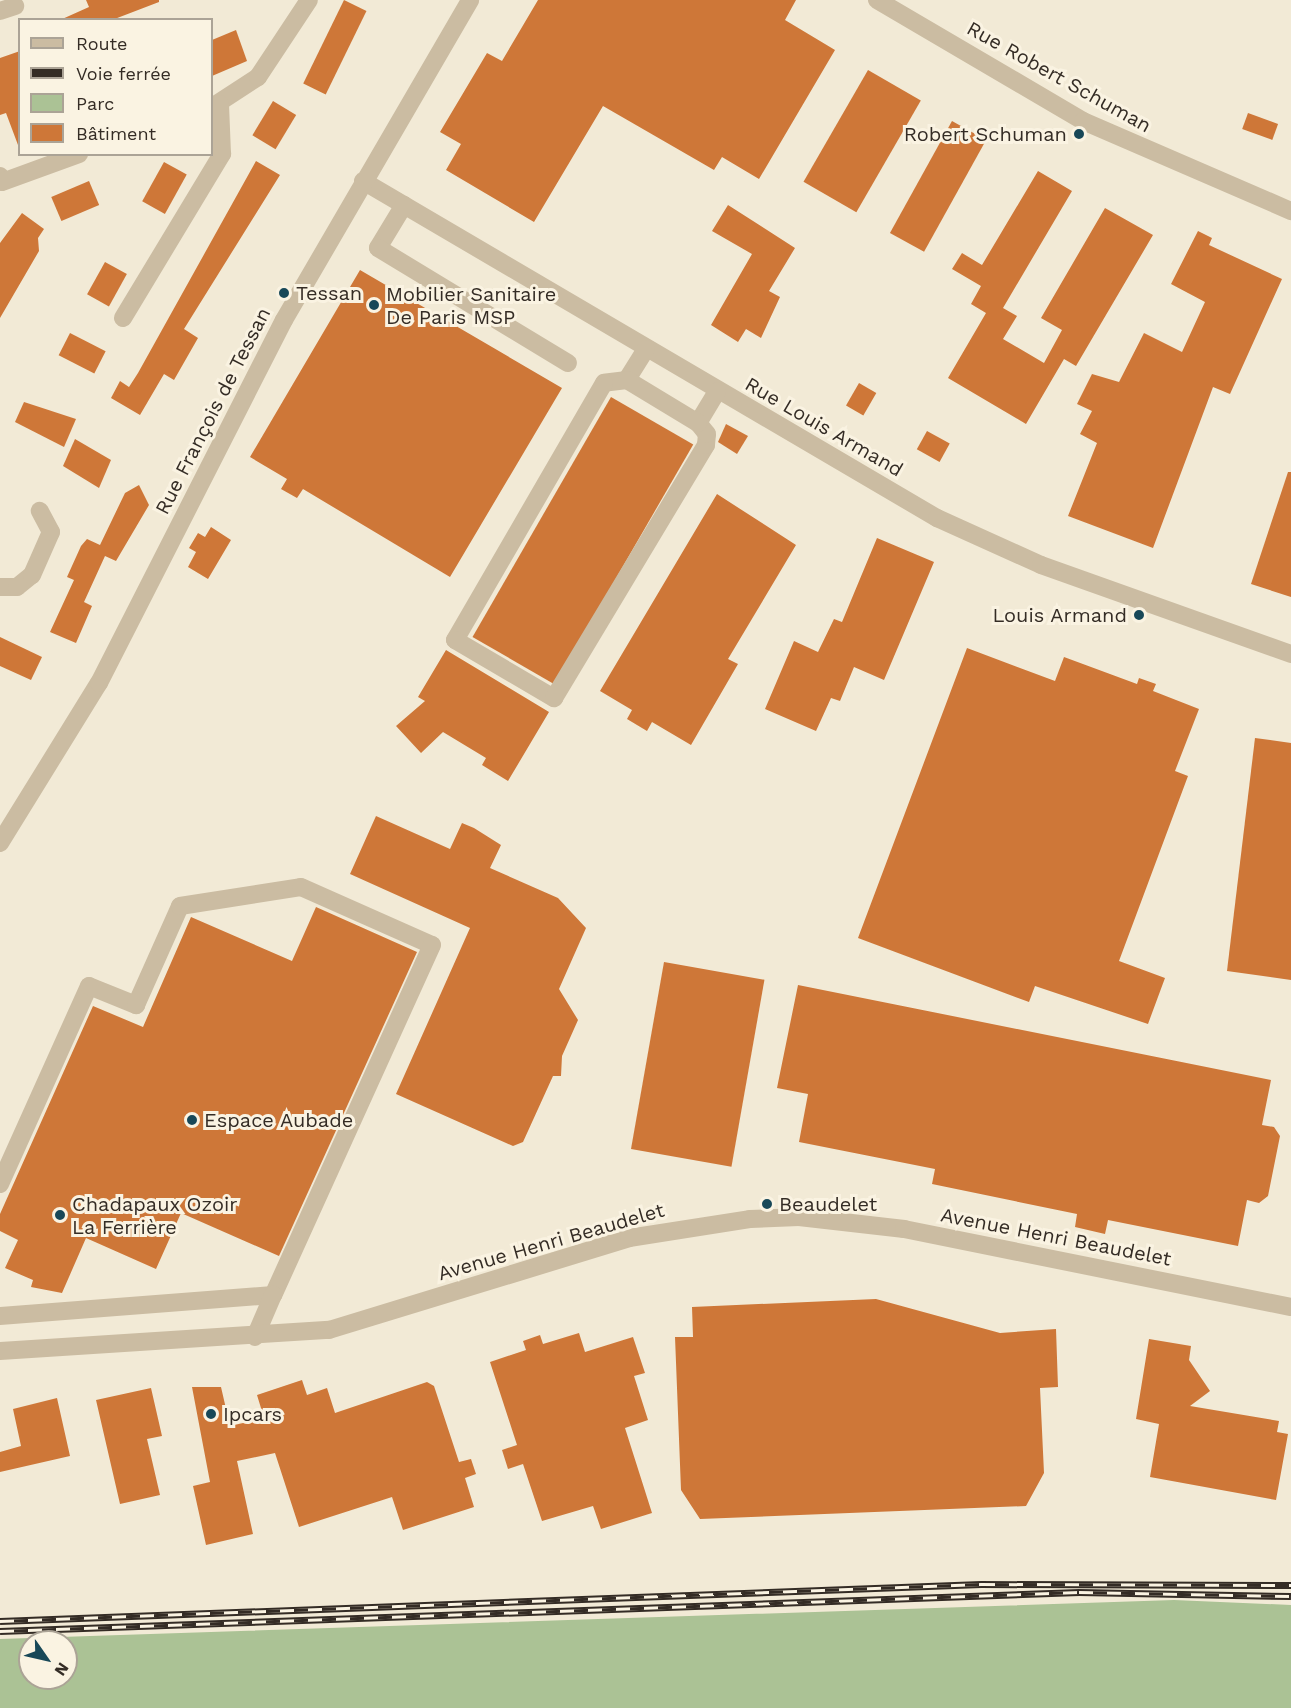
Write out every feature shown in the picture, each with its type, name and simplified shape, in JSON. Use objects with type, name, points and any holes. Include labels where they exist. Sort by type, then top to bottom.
[{"type":"street","points":[[123,318],[222,154],[216,105],[258,77],[309,0]]},
{"type":"street","name":"Rue François de Tessan","points":[[0,843],[61,750],[154,584],[211,458],[363,181],[470,0]]},
{"type":"street","name":"Rue Robert Schuman","points":[[877,0],[1083,121],[1291,211]]},
{"type":"street","points":[[1,181],[73,156]]},
{"type":"street","name":"Rue Louis Armand","points":[[363,181],[910,503],[1010,552],[1291,654]]},
{"type":"street","points":[[404,205],[378,248],[568,363]]},
{"type":"street","points":[[627,380],[646,349]]},
{"type":"street","points":[[627,380],[698,423],[707,434],[706,445],[554,698],[455,640],[604,383],[627,380]]},
{"type":"street","points":[[698,423],[717,391]]},
{"type":"street","points":[[0,587],[17,587],[32,575],[51,532],[40,511]]},
{"type":"street","points":[[0,1184],[89,986],[136,1005],[180,906],[301,887],[432,945],[255,1337]]},
{"type":"street","name":"Avenue Henri Beaudelet","points":[[0,1351],[255,1337],[329,1330],[628,1238],[750,1219],[799,1217],[904,1229],[1291,1307]]},
{"type":"street","points":[[0,1316],[273,1295]]},
{"type":"green space","points":[[1174,1600],[1291,1605],[1291,1708],[0,1708],[0,1639],[18,1638],[18,1690],[78,1690],[78,1636]]},
{"type":"building","points":[[86,0],[159,0],[159,2],[117,18],[64,18],[89,7]]},
{"type":"building","points":[[344,0],[366,11],[326,95],[303,84]]},
{"type":"building","points":[[538,0],[796,0],[785,20],[835,50],[759,179],[722,157],[714,170],[603,106],[534,222],[446,170],[461,144],[440,132],[487,53],[502,61]]},
{"type":"building","points":[[236,30],[247,61],[213,76],[213,40]]},
{"type":"building","points":[[18,52],[18,145],[6,113],[0,115],[0,58]]},
{"type":"building","points":[[868,70],[921,100],[856,212],[804,182]]},
{"type":"building","points":[[273,101],[296,115],[276,149],[252,135]]},
{"type":"building","points":[[1248,113],[1278,124],[1272,140],[1242,129]]},
{"type":"building","points":[[952,121],[986,140],[924,252],[890,233]]},
{"type":"building","points":[[256,161],[280,175],[184,329],[198,338],[174,380],[164,374],[140,415],[111,398],[120,381],[129,387],[138,373]]},
{"type":"building","points":[[164,162],[187,175],[165,214],[142,201]]},
{"type":"building","points":[[1038,171],[1072,191],[1003,308],[1017,316],[1003,339],[1044,363],[1062,330],[1041,318],[1105,208],[1153,235],[1076,366],[1064,359],[1026,424],[948,378],[986,313],[971,304],[981,286],[952,269],[962,253],[982,265]]},
{"type":"building","points":[[89,181],[99,205],[61,221],[51,197]]},
{"type":"building","points":[[728,205],[795,248],[769,291],[780,297],[761,338],[746,329],[738,342],[711,325],[752,254],[712,231]]},
{"type":"building","points":[[22,213],[44,229],[38,238],[39,251],[0,318],[0,243]]},
{"type":"building","points":[[1198,231],[1212,238],[1209,245],[1282,279],[1230,394],[1213,387],[1153,548],[1068,516],[1097,443],[1080,434],[1092,411],[1077,404],[1092,374],[1119,382],[1144,333],[1182,352],[1205,302],[1171,284]]},
{"type":"building","points":[[105,262],[127,274],[109,306],[87,294]]},
{"type":"building","points":[[360,270],[562,388],[450,577],[303,489],[297,498],[281,489],[287,479],[250,457]]},
{"type":"building","points":[[70,333],[106,351],[94,373],[59,355]]},
{"type":"building","points":[[859,383],[876,393],[863,416],[846,406]]},
{"type":"building","points":[[611,397],[693,444],[555,684],[473,637]]},
{"type":"building","points":[[24,402],[76,419],[64,447],[15,422]]},
{"type":"building","points":[[726,424],[748,436],[737,454],[718,442]]},
{"type":"building","points":[[927,431],[950,444],[940,462],[917,449]]},
{"type":"building","points":[[75,439],[111,460],[99,488],[63,466]]},
{"type":"building","points":[[1288,472],[1291,472],[1291,597],[1251,584]]},
{"type":"building","points":[[139,485],[149,505],[116,561],[105,556],[84,602],[92,606],[76,643],[50,632],[74,580],[67,577],[81,546],[87,539],[100,545],[125,493]]},
{"type":"building","points":[[717,494],[796,545],[728,659],[738,664],[691,745],[652,722],[647,731],[627,719],[632,710],[600,691]]},
{"type":"building","points":[[211,527],[231,540],[208,579],[188,567],[196,552],[189,548],[198,533],[205,537]]},
{"type":"building","points":[[877,538],[934,562],[884,680],[854,667],[840,701],[831,698],[816,731],[765,709],[794,641],[818,652],[834,619],[842,622]]},
{"type":"building","points":[[0,637],[42,657],[31,680],[0,666]]},
{"type":"building","points":[[967,648],[1055,681],[1064,657],[1137,684],[1139,678],[1156,684],[1153,691],[1199,709],[1175,771],[1188,776],[1119,961],[1165,978],[1148,1024],[1035,986],[1029,1002],[858,938]]},
{"type":"building","points":[[446,650],[549,712],[508,781],[482,765],[486,758],[443,732],[421,753],[396,726],[425,701],[418,697]]},
{"type":"building","points":[[1255,738],[1291,743],[1291,980],[1227,971]]},
{"type":"building","points":[[376,816],[450,849],[462,823],[474,828],[501,845],[490,868],[558,898],[586,928],[559,989],[578,1020],[562,1056],[561,1076],[553,1076],[523,1142],[513,1146],[396,1094],[470,928],[350,874]]},
{"type":"building","name":"Espace Aubade","points":[[316,907],[417,952],[279,1256],[181,1213],[156,1269],[86,1238],[62,1293],[31,1287],[33,1280],[5,1268],[18,1240],[0,1231],[0,1214],[93,1006],[143,1027],[191,917],[292,961]]},
{"type":"building","points":[[664,962],[764,980],[731,1167],[631,1149]]},
{"type":"building","points":[[798,985],[1271,1080],[1262,1125],[1274,1127],[1280,1136],[1268,1196],[1259,1203],[1247,1200],[1238,1246],[1108,1220],[1105,1234],[1075,1227],[1077,1214],[932,1184],[935,1169],[799,1142],[808,1094],[777,1088]]},
{"type":"building","points":[[876,1299],[1000,1333],[1056,1329],[1058,1387],[1040,1388],[1044,1473],[1026,1506],[700,1519],[681,1490],[675,1337],[693,1337],[692,1307]]},
{"type":"building","points":[[579,1333],[585,1352],[633,1337],[645,1373],[634,1376],[648,1420],[625,1428],[652,1513],[601,1529],[593,1506],[542,1521],[523,1464],[508,1469],[502,1450],[517,1445],[490,1362],[526,1350],[523,1341],[540,1335],[543,1344]]},
{"type":"building","points":[[1149,1339],[1191,1346],[1189,1360],[1210,1391],[1190,1406],[1279,1421],[1277,1432],[1288,1434],[1276,1500],[1150,1477],[1159,1424],[1136,1419]]},
{"type":"building","points":[[302,1380],[307,1395],[327,1388],[335,1413],[427,1382],[434,1386],[459,1462],[471,1459],[476,1474],[465,1478],[474,1507],[403,1530],[392,1497],[299,1527],[275,1453],[237,1461],[253,1534],[206,1545],[193,1486],[210,1482],[192,1387],[221,1387],[230,1426],[264,1418],[257,1395]]},
{"type":"building","points":[[151,1388],[162,1436],[147,1439],[160,1495],[120,1504],[96,1400]]},
{"type":"building","points":[[57,1398],[70,1456],[0,1472],[0,1452],[21,1446],[13,1409]]},
{"type":"railway","points":[[0,1621],[981,1584],[1291,1585]]},
{"type":"railway","points":[[0,1631],[1079,1592],[1291,1596]]},
{"type":"place","name":"Robert Schuman","points":[[1079,134]]},
{"type":"place","name":"Tessan","points":[[284,293]]},
{"type":"place","name":"Mobilier Sanitaire De Paris MSP","points":[[374,305]]},
{"type":"place","name":"Louis Armand","points":[[1139,615]]},
{"type":"place","name":"Espace Aubade","points":[[192,1120]]},
{"type":"place","name":"Beaudelet","points":[[767,1204]]},
{"type":"place","name":"Chadapaux Ozoir La Ferrière","points":[[60,1215]]},
{"type":"place","name":"Ipcars","points":[[211,1414]]}]
